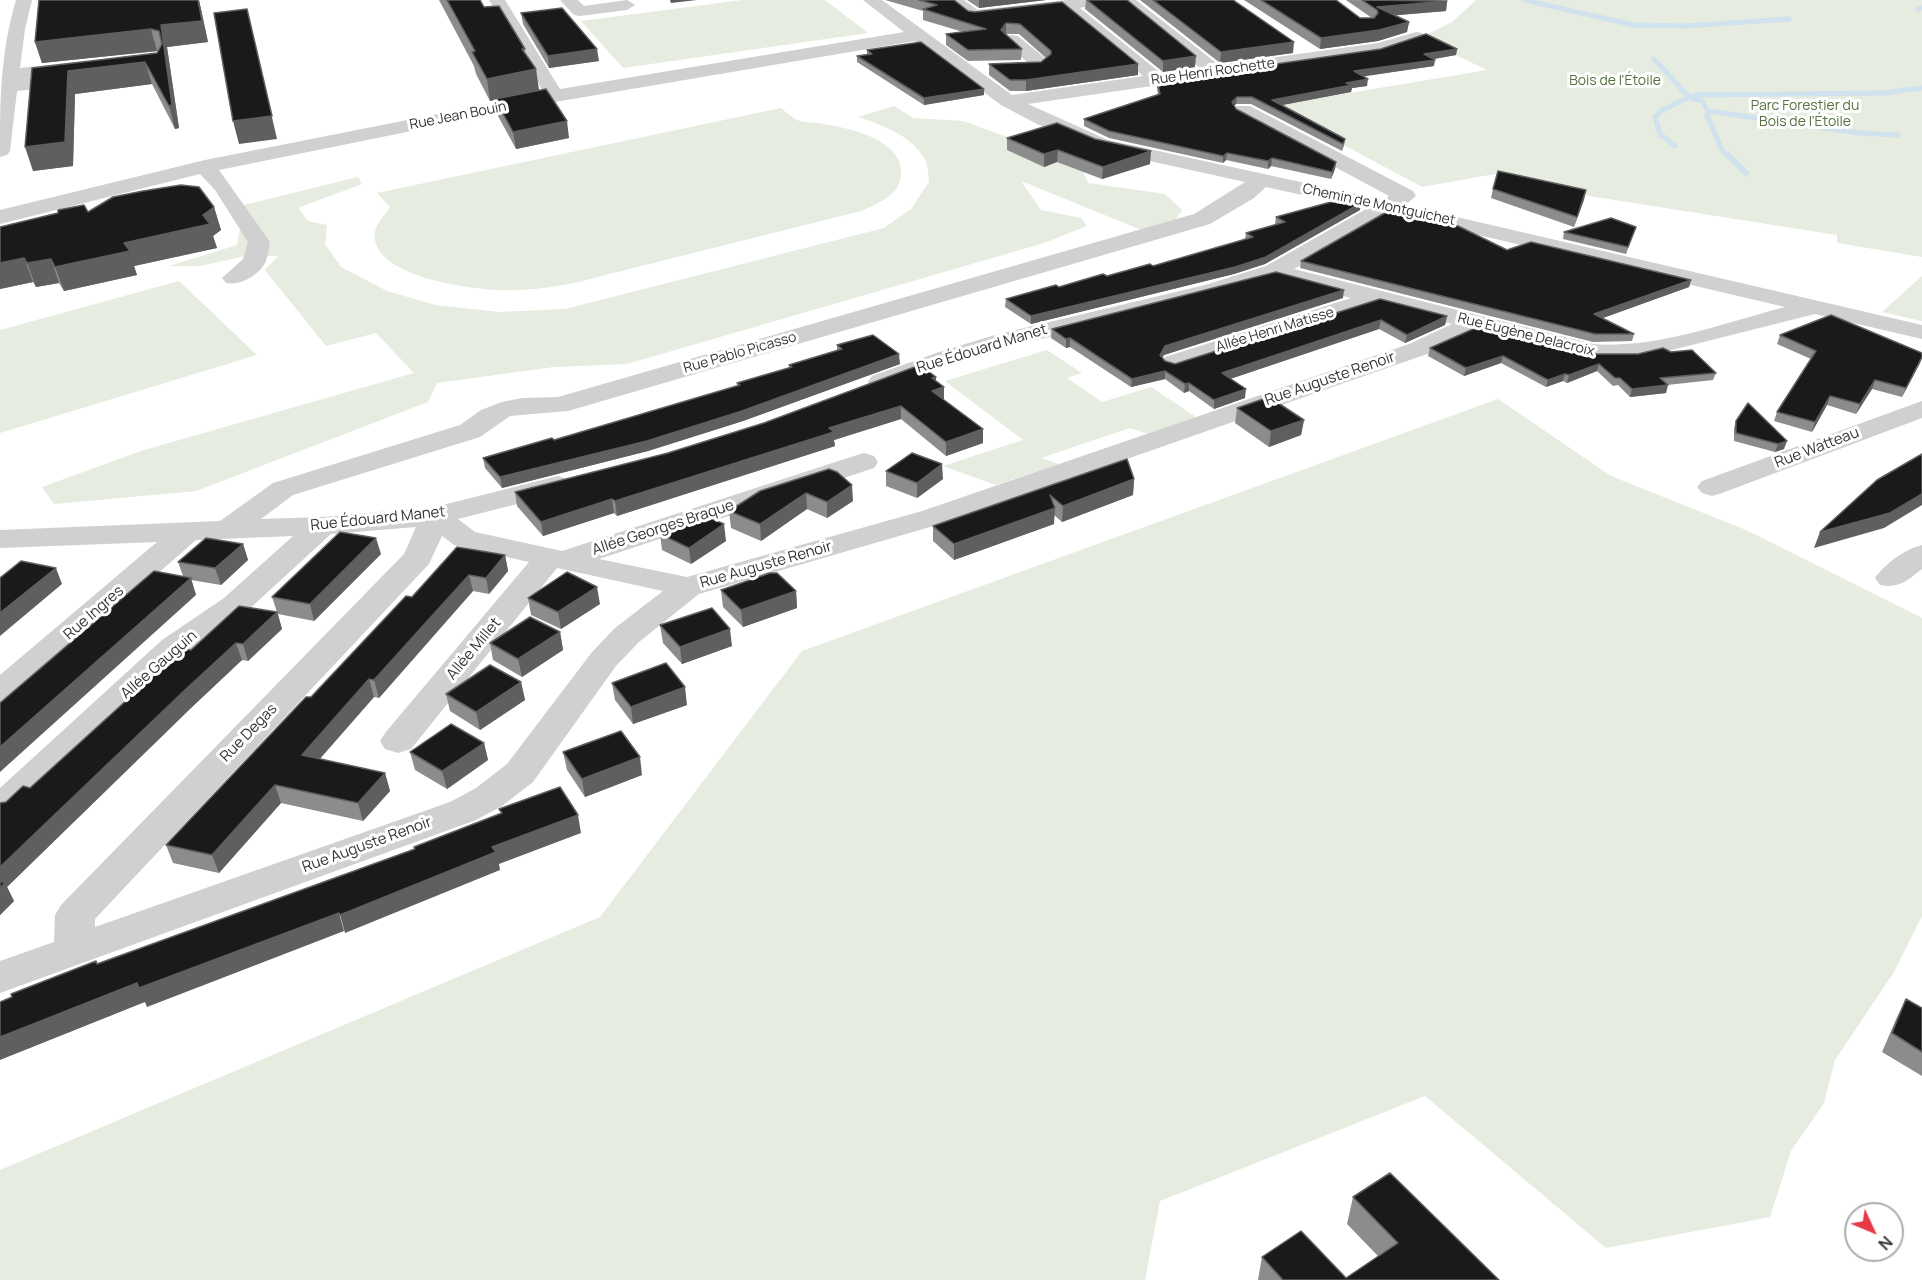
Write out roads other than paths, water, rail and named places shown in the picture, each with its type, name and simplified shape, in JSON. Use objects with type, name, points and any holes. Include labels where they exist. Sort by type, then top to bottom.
[{"type":"street","points":[[497,0],[555,96]]},
{"type":"street","points":[[568,0],[580,11],[627,5]]},
{"type":"street","name":"Chemin de Montguichet","points":[[871,0],[1008,101],[1050,123],[1102,145],[1681,274],[1922,332]]},
{"type":"street","points":[[953,0],[975,15],[1005,10],[1067,6],[1098,0]]},
{"type":"street","points":[[992,0],[1005,10]]},
{"type":"street","points":[[1126,0],[1216,72]]},
{"type":"street","points":[[1067,6],[1159,80]]},
{"type":"street","points":[[0,151],[8,84],[6,52],[23,12]]},
{"type":"street","name":"Rue Jean Bouin","points":[[0,217],[205,166],[555,96],[919,35]]},
{"type":"street","name":"Rue Henri Rochette","points":[[1008,101],[1380,48],[1416,37]]},
{"type":"street","points":[[962,68],[1034,67],[1040,63],[1012,40]]},
{"type":"street","points":[[1297,45],[1317,57]]},
{"type":"street","points":[[8,84],[89,71]]},
{"type":"street","points":[[1244,110],[1406,196],[1387,207]]},
{"type":"street","points":[[205,166],[223,187],[259,242],[254,262],[234,278]]},
{"type":"street","points":[[0,226],[189,184],[178,172]]},
{"type":"street","name":"Rue Pablo Picasso","points":[[226,531],[283,489],[470,431],[486,416],[522,404],[559,405],[1202,219],[1245,193],[1261,180]]},
{"type":"street","name":"Rue Édouard Manet","points":[[858,390],[948,357],[1004,340],[1212,290],[1274,271],[1387,207]]},
{"type":"street","name":"Rue Eugène Delacroix","points":[[1274,271],[1584,351],[1620,354],[1654,349],[1813,307]]},
{"type":"street","name":"Allée Henri Matisse","points":[[1174,362],[1377,298]]},
{"type":"street","name":"Rue Auguste Renoir","points":[[0,977],[463,811],[489,797],[520,773],[604,659],[627,635],[688,587],[933,517],[1418,349],[1475,322]]},
{"type":"street","name":"Rue Watteau","points":[[1712,488],[1922,409]]},
{"type":"street","name":"Allée Georges Braque","points":[[557,558],[864,462]]},
{"type":"street","name":"Rue Édouard Manet","points":[[0,539],[322,526],[435,516],[581,479]]},
{"type":"street","points":[[435,516],[465,538],[688,587]]},
{"type":"street","name":"Rue Degas","points":[[74,950],[75,915],[418,557],[435,516]]},
{"type":"street","name":"Allée Gauguin","points":[[0,809],[174,647],[235,605],[322,526]]},
{"type":"street","name":"Rue Ingres","points":[[0,693],[188,532]]},
{"type":"street","points":[[0,565],[36,538]]},
{"type":"street","points":[[1891,578],[1922,554]]},
{"type":"street","name":"Allée Millet","points":[[398,741],[557,558]]},
{"type":"waterway","points":[[1524,0],[1634,25],[1685,26],[1789,19]]},
{"type":"waterway","points":[[1918,9],[1922,8]]},
{"type":"waterway","points":[[1654,59],[1689,97]]},
{"type":"waterway","points":[[1694,95],[1883,93],[1922,88]]},
{"type":"waterway","points":[[1675,146],[1660,134],[1655,117],[1661,111],[1689,97]]},
{"type":"waterway","points":[[1689,97],[1702,101],[1708,111]]},
{"type":"waterway","points":[[1708,111],[1860,133],[1898,135]]},
{"type":"waterway","points":[[1708,111],[1707,115],[1722,150],[1729,157]]},
{"type":"waterway","points":[[1728,155],[1746,173]]},
{"type":"park label","name":"Bois de l'Étoile","points":[[1615,81]]},
{"type":"park label","name":"Parc Forestier du Bois de l’Étoile","points":[[1805,114]]}]
